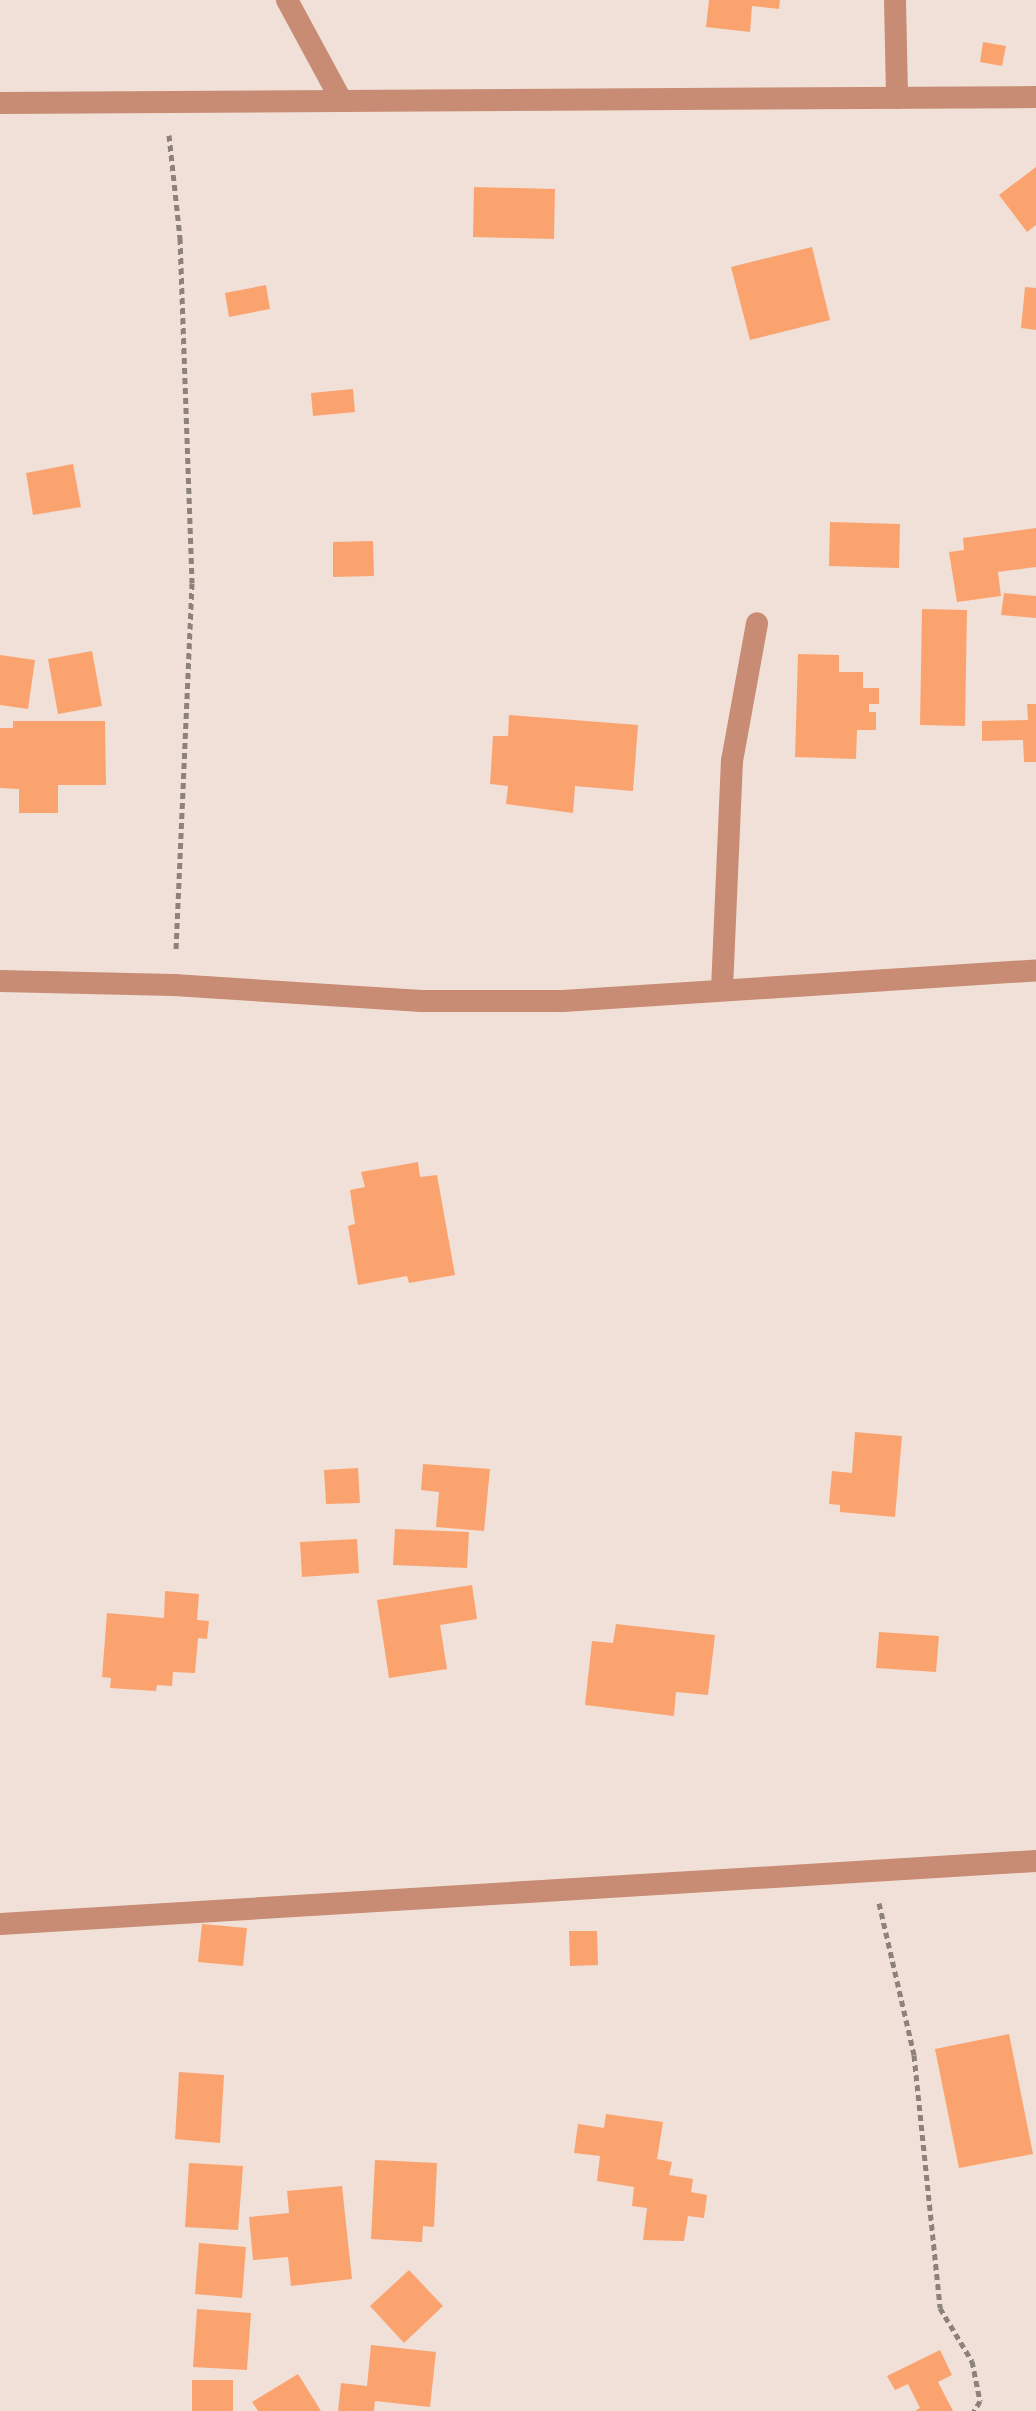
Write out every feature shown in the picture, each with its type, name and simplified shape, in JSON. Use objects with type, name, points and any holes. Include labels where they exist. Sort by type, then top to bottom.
[{"type":"street","points":[[287,0],[341,100]]},
{"type":"street","points":[[895,0],[897,98]]},
{"type":"street","points":[[0,103],[1036,97]]},
{"type":"street","points":[[722,989],[732,761],[757,623]]},
{"type":"street","points":[[0,981],[174,985],[421,1001],[563,1001],[1036,970]]},
{"type":"street","points":[[0,1924],[1036,1861]]},
{"type":"path","points":[[166,102],[180,238],[192,583],[174,985]]},
{"type":"path","points":[[872,1871],[914,2055],[940,2308],[972,2361],[980,2401],[974,2411]]},
{"type":"building","points":[[709,0],[780,0],[779,9],[752,6],[750,32],[706,27]]},
{"type":"building","points":[[983,42],[1006,46],[1002,66],[980,62]]},
{"type":"building","points":[[1036,167],[1036,225],[1027,232],[999,195]]},
{"type":"building","points":[[474,187],[555,189],[554,239],[473,237]]},
{"type":"building","points":[[812,247],[830,320],[750,340],[731,267]]},
{"type":"building","points":[[266,285],[270,309],[229,317],[225,293]]},
{"type":"building","points":[[1025,287],[1036,288],[1036,330],[1021,328]]},
{"type":"building","points":[[353,389],[355,412],[313,416],[311,393]]},
{"type":"building","points":[[73,464],[81,507],[33,515],[26,473]]},
{"type":"building","points":[[830,522],[900,524],[899,568],[829,566]]},
{"type":"building","points":[[1036,528],[1036,567],[998,572],[1001,596],[957,602],[949,552],[964,550],[963,538]]},
{"type":"building","points":[[373,541],[374,576],[333,577],[333,542]]},
{"type":"building","points":[[1004,593],[1036,596],[1036,618],[1001,615]]},
{"type":"building","points":[[922,609],[967,610],[965,726],[920,725]]},
{"type":"building","points":[[92,651],[102,706],[58,714],[48,659]]},
{"type":"building","points":[[798,654],[839,655],[839,672],[863,672],[863,688],[879,688],[879,704],[869,704],[869,712],[876,712],[876,730],[857,730],[856,759],[795,757]]},
{"type":"building","points":[[0,655],[35,660],[28,709],[0,705]]},
{"type":"building","points":[[1027,704],[1036,704],[1036,762],[1024,762],[1023,740],[982,741],[982,721],[1028,720]]},
{"type":"building","points":[[509,715],[638,725],[633,791],[575,786],[573,813],[506,804],[508,786],[490,784],[493,736],[508,736]]},
{"type":"building","points":[[13,721],[105,721],[106,785],[58,785],[58,813],[19,813],[19,789],[0,788],[0,728],[13,728]]},
{"type":"building","points":[[418,1162],[420,1177],[437,1175],[455,1275],[409,1283],[407,1276],[358,1285],[348,1226],[355,1224],[350,1190],[365,1187],[361,1172]]},
{"type":"building","points":[[855,1432],[902,1436],[895,1517],[840,1512],[840,1505],[829,1504],[832,1471],[852,1473]]},
{"type":"building","points":[[423,1464],[490,1469],[484,1531],[436,1527],[439,1492],[421,1490]]},
{"type":"building","points":[[358,1468],[360,1503],[326,1504],[324,1470]]},
{"type":"building","points":[[395,1529],[469,1532],[467,1568],[393,1565]]},
{"type":"building","points":[[357,1539],[359,1573],[302,1577],[300,1542]]},
{"type":"building","points":[[472,1585],[477,1619],[440,1625],[447,1669],[389,1678],[377,1600]]},
{"type":"building","points":[[165,1591],[199,1594],[197,1620],[209,1621],[207,1639],[198,1638],[195,1673],[173,1672],[172,1686],[157,1685],[156,1691],[110,1688],[111,1678],[102,1677],[107,1613],[164,1618]]},
{"type":"building","points":[[616,1624],[715,1635],[708,1695],[676,1692],[674,1716],[585,1705],[592,1641],[613,1643]]},
{"type":"building","points":[[879,1632],[939,1636],[936,1672],[876,1668]]},
{"type":"building","points":[[202,1924],[247,1928],[243,1966],[198,1962]]},
{"type":"building","points":[[569,1931],[597,1931],[598,1965],[570,1966]]},
{"type":"building","points":[[1009,2034],[1033,2154],[959,2168],[935,2049]]},
{"type":"building","points":[[179,2072],[224,2075],[220,2143],[175,2139]]},
{"type":"building","points":[[606,2114],[663,2122],[657,2159],[672,2162],[669,2175],[693,2179],[691,2192],[707,2195],[704,2218],[688,2216],[684,2241],[643,2240],[647,2208],[632,2206],[634,2187],[597,2181],[600,2156],[574,2153],[578,2124],[604,2128]]},
{"type":"building","points":[[375,2160],[437,2163],[434,2227],[423,2226],[422,2242],[371,2239]]},
{"type":"building","points":[[189,2163],[243,2166],[238,2230],[185,2227]]},
{"type":"building","points":[[342,2186],[352,2279],[291,2286],[288,2257],[253,2260],[249,2217],[289,2213],[287,2191]]},
{"type":"building","points":[[199,2243],[246,2247],[242,2298],[195,2294]]},
{"type":"building","points":[[409,2270],[443,2306],[404,2343],[370,2306]]},
{"type":"building","points":[[197,2309],[251,2313],[247,2370],[193,2367]]},
{"type":"building","points":[[371,2345],[436,2352],[430,2407],[375,2401],[374,2411],[338,2411],[341,2383],[367,2386]]},
{"type":"building","points":[[940,2350],[952,2375],[938,2382],[953,2411],[915,2411],[920,2408],[908,2384],[895,2390],[887,2376]]},
{"type":"building","points":[[298,2374],[321,2411],[258,2411],[252,2402]]},
{"type":"building","points":[[192,2380],[233,2380],[233,2411],[192,2411]]}]
